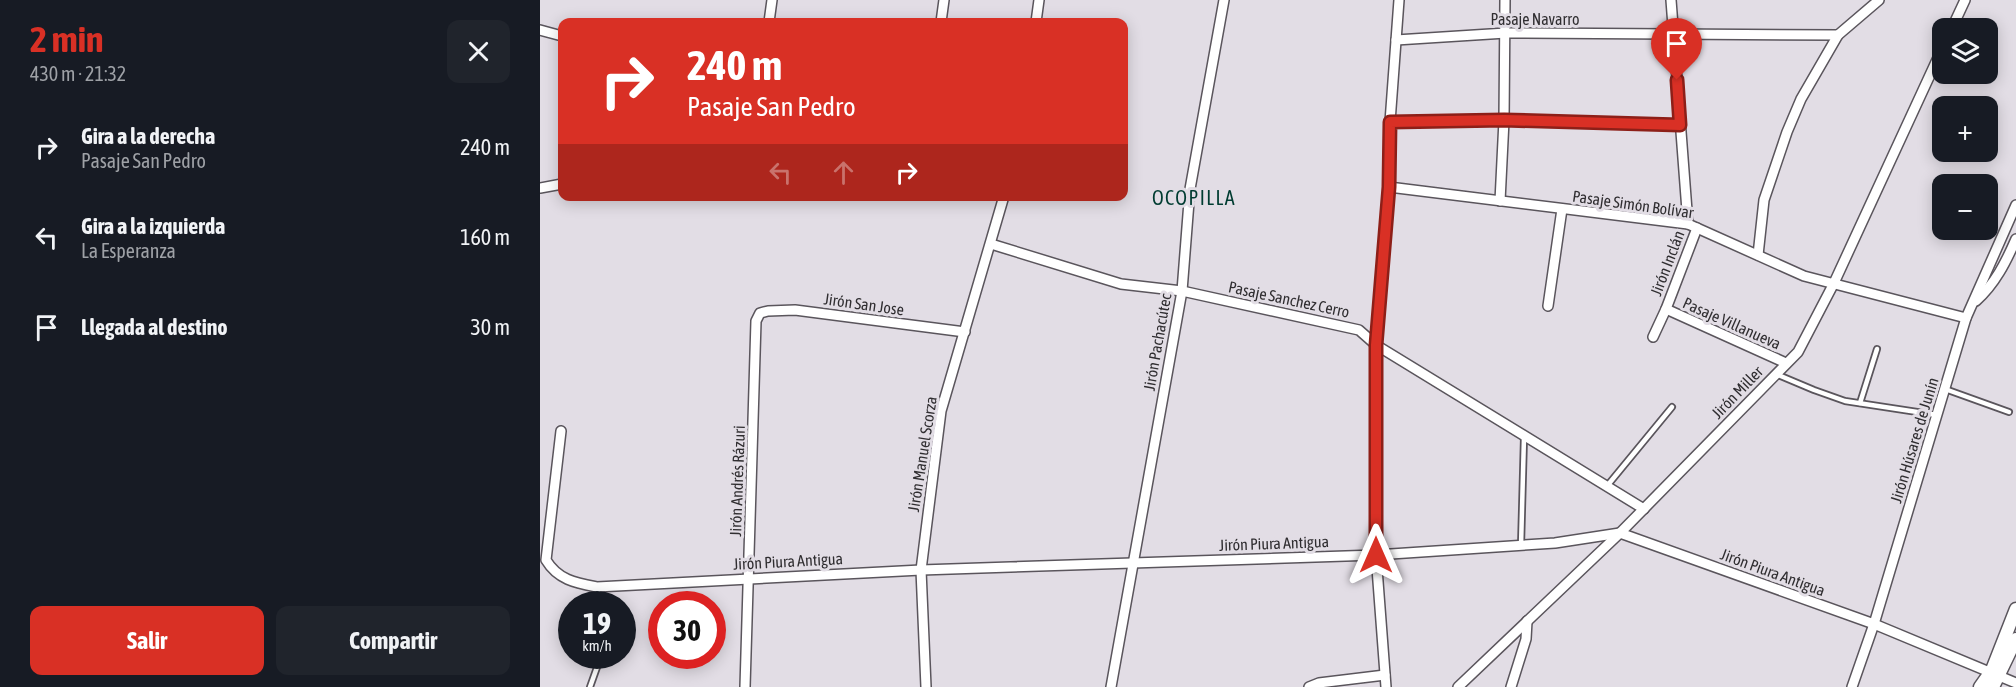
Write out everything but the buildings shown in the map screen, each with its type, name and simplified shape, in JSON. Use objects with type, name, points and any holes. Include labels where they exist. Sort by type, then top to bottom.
[{"type":"street","points":[[770,18],[772,0]]},
{"type":"street","points":[[942,18],[944,0]]},
{"type":"street","points":[[1037,18],[1039,0]]},
{"type":"street","name":"Jirón Pachacútec","points":[[1111,687],[1182,291],[1190,189],[1224,0]]},
{"type":"street","points":[[1386,687],[1376,555],[1376,345],[1389,187],[1390,122],[1399,0]]},
{"type":"street","points":[[1500,201],[1504,120],[1505,0]]},
{"type":"street","points":[[1671,0],[1680,125],[1692,226]]},
{"type":"street","points":[[1758,255],[1764,200],[1801,99],[1838,36],[1879,0]]},
{"type":"street","points":[[1957,18],[1965,0]]},
{"type":"street","points":[[540,30],[558,35]]},
{"type":"street","name":"Pasaje Navarro","points":[[1396,40],[1506,33],[1838,36]]},
{"type":"street","name":"Jirón Miller","points":[[1458,687],[1620,533],[1798,352],[1834,283],[1932,71]]},
{"type":"street","points":[[1390,122],[1504,120],[1680,125]]},
{"type":"street","points":[[540,188],[558,185]]},
{"type":"street","name":"Pasaje Simón Bolívar","points":[[1389,187],[1692,226],[1804,276],[1966,318]]},
{"type":"street","name":"Jirón Manuel Scorza","points":[[927,687],[921,570],[941,411],[1003,201]]},
{"type":"street","name":"Jirón Húsares de Junín","points":[[1852,687],[1874,624],[1966,318],[2016,205]]},
{"type":"street","points":[[1548,306],[1562,209]]},
{"type":"street","name":"Jirón Inclán","points":[[1653,337],[1666,309],[1692,226]]},
{"type":"street","points":[[1974,302],[1988,290],[2011,261],[2016,240]]},
{"type":"street","name":"Pasaje Sanchez Cerro","points":[[991,244],[1121,284],[1182,291],[1359,330],[1376,345],[1644,509]]},
{"type":"street","name":"Pasaje Villanueva","points":[[1666,309],[1786,363]]},
{"type":"street","name":"Jirón San Jose","points":[[760,314],[768,311],[795,310],[965,332]]},
{"type":"street","name":"Jirón Andrés Rázuri","points":[[745,687],[756,321],[760,314]]},
{"type":"street","name":"Jirón Piura Antigua","points":[[561,431],[546,560],[553,571],[577,584],[597,587],[921,570],[1376,555],[1555,543],[1620,533],[1874,624],[2016,683]]},
{"type":"street","points":[[1993,687],[2016,609]]},
{"type":"street","points":[[1511,687],[1526,639],[1527,621]]},
{"type":"street","points":[[1980,687],[1996,673],[2016,639]]},
{"type":"street","points":[[1309,687],[1319,682],[1385,675]]},
{"type":"lane","points":[[1860,403],[1877,349]]},
{"type":"lane","points":[[1776,374],[1845,401],[1937,415]]},
{"type":"lane","points":[[1945,389],[2010,412]]},
{"type":"lane","points":[[1607,486],[1672,407]]},
{"type":"lane","points":[[1521,546],[1524,435]]},
{"type":"lane","points":[[597,587],[598,591]]},
{"type":"lane","points":[[590,687],[596,669]]},
{"type":"district","name":"OCOPILLA","points":[[1194,197]]},
{"type":"route","points":[[1376,555],[1376,345],[1389,187],[1390,122],[1504,120],[1680,125],[1677,80]]}]
